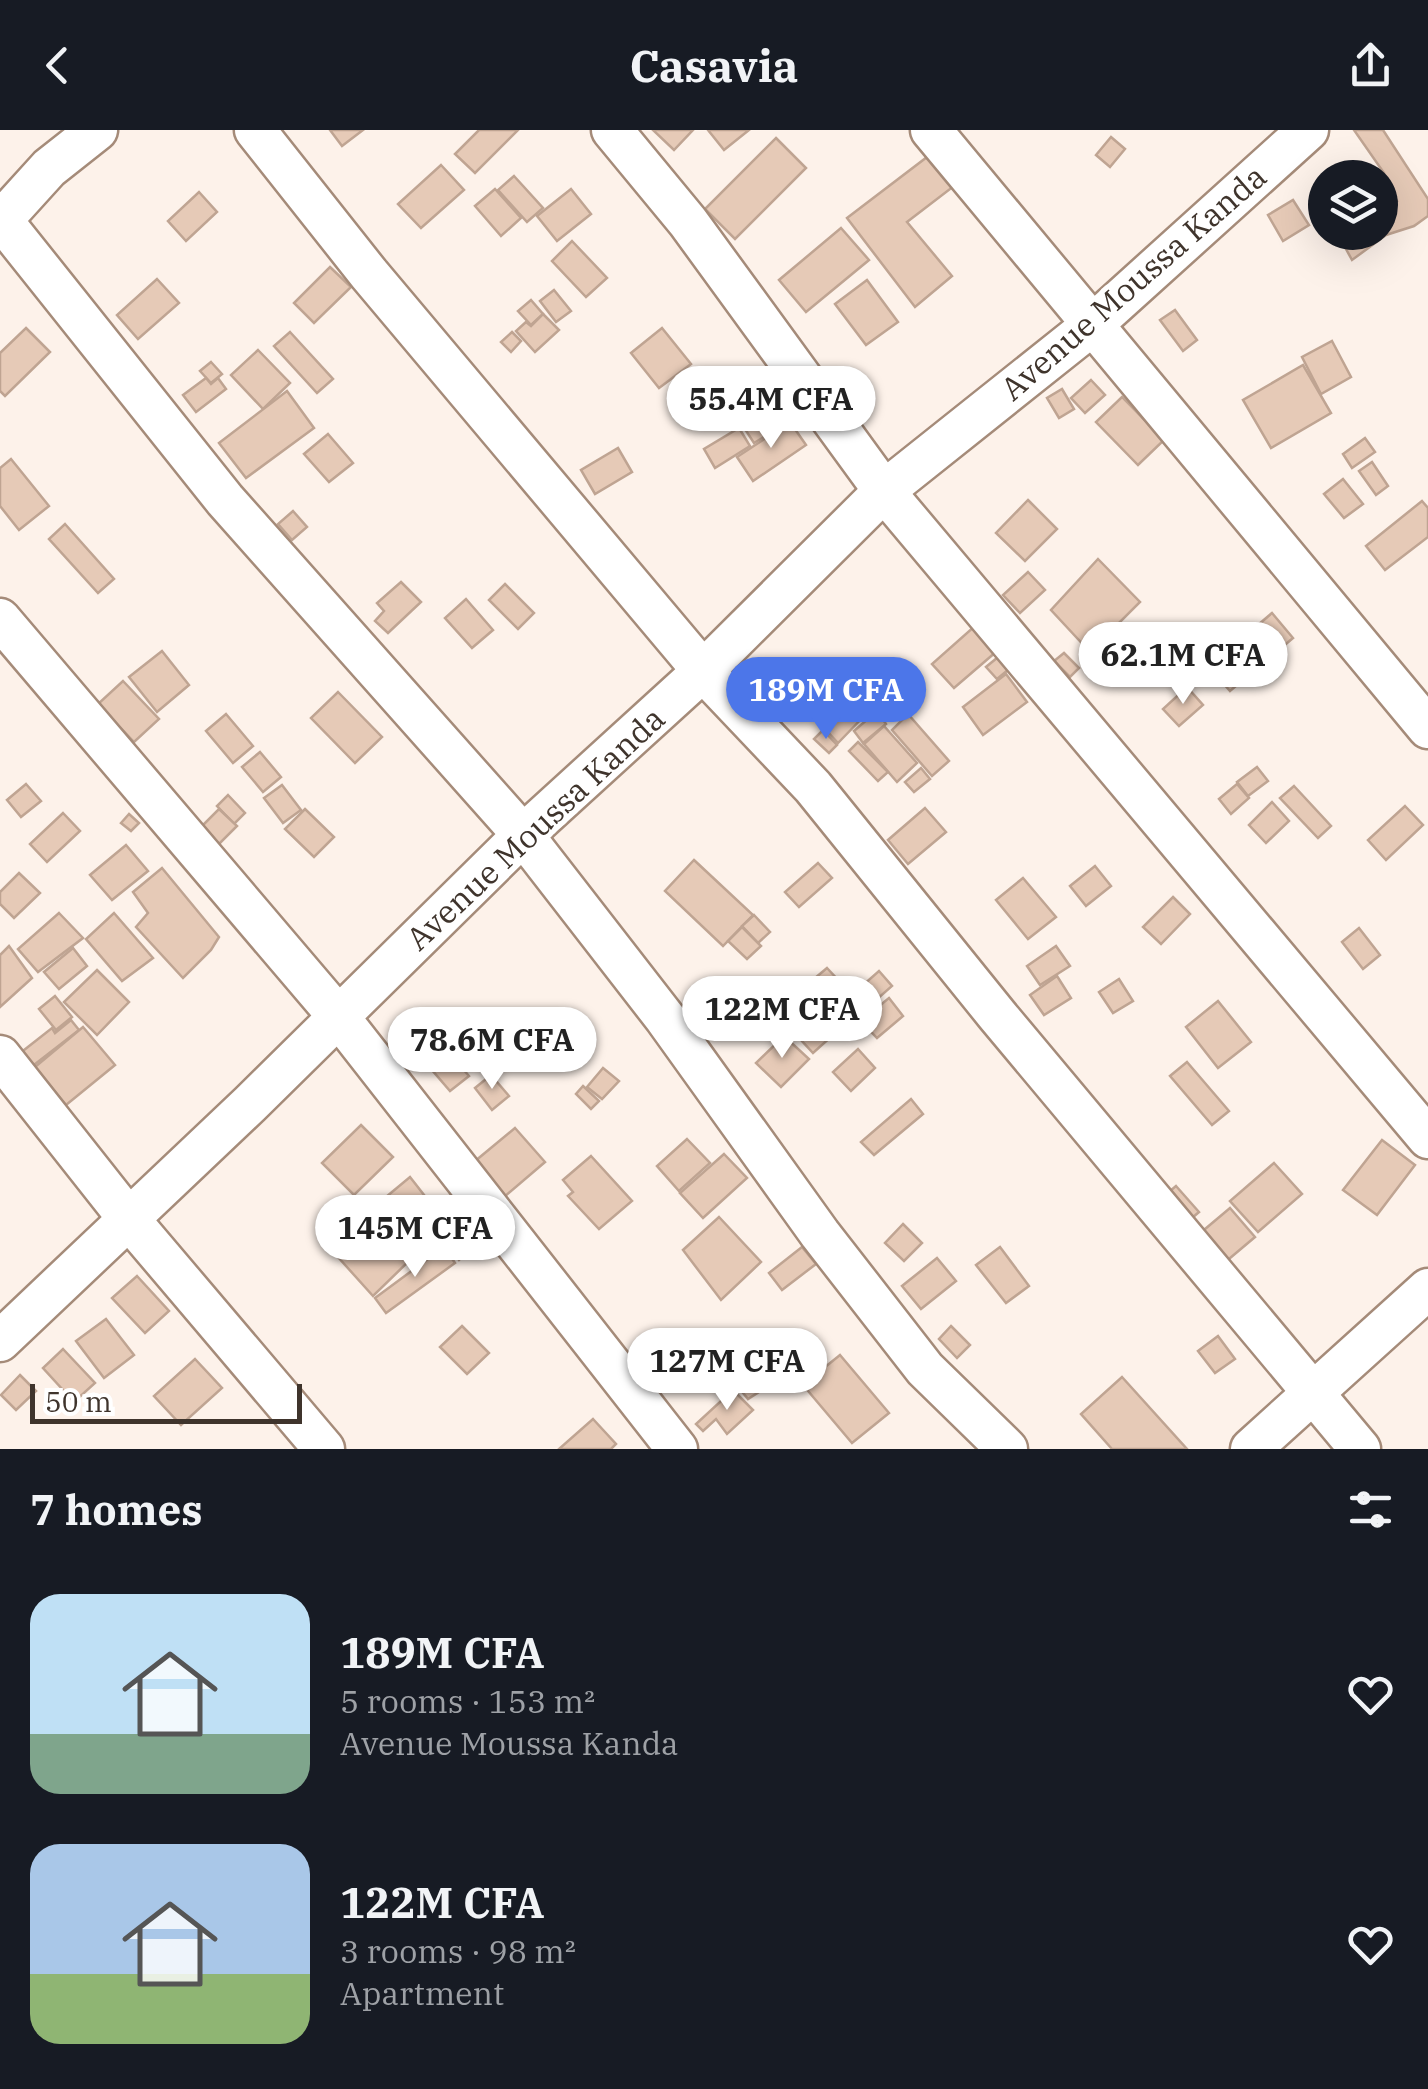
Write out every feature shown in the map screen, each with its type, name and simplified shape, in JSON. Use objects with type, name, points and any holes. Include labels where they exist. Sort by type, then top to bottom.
[{"type":"street","points":[[97,130],[48,168],[1,220],[225,500],[523,836],[665,1018],[820,1234],[924,1369],[1007,1449]]},
{"type":"street","points":[[255,130],[368,274],[703,671],[814,787],[1360,1449]]},
{"type":"street","points":[[612,130],[688,222],[884,491],[1428,1138]]},
{"type":"street","points":[[931,130],[1428,728]]},
{"type":"street","name":"Avenue Moussa Kanda","points":[[0,1342],[523,836],[703,671],[884,491],[1091,326],[1308,130]]},
{"type":"street","points":[[0,619],[338,1016],[677,1449]]},
{"type":"street","points":[[0,1056],[128,1218],[324,1449]]},
{"type":"street","points":[[1251,1449],[1428,1288]]},
{"type":"building","points":[[330,130],[363,130],[342,146]]},
{"type":"building","points":[[479,130],[518,130],[475,173],[455,154]]},
{"type":"building","points":[[653,130],[693,130],[674,150]]},
{"type":"building","points":[[708,130],[749,130],[724,150]]},
{"type":"building","points":[[1354,130],[1383,130],[1428,199],[1428,216],[1398,231],[1398,160],[1375,160]]},
{"type":"building","points":[[1111,137],[1125,149],[1110,167],[1096,155]]},
{"type":"building","points":[[776,138],[806,168],[735,239],[705,209]]},
{"type":"building","points":[[935,151],[954,186],[907,222],[952,276],[915,307],[847,218]]},
{"type":"building","points":[[441,165],[464,190],[421,228],[398,204]]},
{"type":"building","points":[[514,176],[543,208],[527,222],[498,190]]},
{"type":"building","points":[[495,189],[521,218],[501,236],[475,206]]},
{"type":"building","points":[[571,189],[591,214],[557,241],[537,216]]},
{"type":"building","points":[[199,192],[217,212],[186,241],[168,221]]},
{"type":"building","points":[[1293,200],[1308,226],[1283,241],[1268,215]]},
{"type":"building","points":[[841,228],[869,260],[806,312],[779,280]]},
{"type":"building","points":[[572,241],[607,278],[586,297],[552,261]]},
{"type":"building","points":[[1347,250],[1366,250],[1352,260]]},
{"type":"building","points":[[330,267],[351,287],[314,323],[294,303]]},
{"type":"building","points":[[157,279],[179,303],[138,339],[117,315]]},
{"type":"building","points":[[867,280],[898,322],[866,345],[835,304]]},
{"type":"building","points":[[554,290],[571,311],[556,322],[540,301]]},
{"type":"building","points":[[531,300],[543,314],[531,325],[518,311]]},
{"type":"building","points":[[1175,310],[1197,340],[1183,351],[1160,320]]},
{"type":"building","points":[[543,314],[559,330],[535,352],[516,331],[526,322],[531,326]]},
{"type":"building","points":[[26,328],[50,352],[5,396],[0,391],[0,353]]},
{"type":"building","points":[[662,328],[691,364],[659,388],[631,353]]},
{"type":"building","points":[[290,332],[333,379],[317,393],[274,346]]},
{"type":"building","points":[[512,332],[521,341],[511,352],[501,342]]},
{"type":"building","points":[[1332,341],[1351,377],[1321,394],[1302,357]]},
{"type":"building","points":[[258,350],[290,383],[263,409],[231,375]]},
{"type":"building","points":[[211,362],[222,374],[211,383],[200,371]]},
{"type":"building","points":[[1303,365],[1331,413],[1271,448],[1243,400]]},
{"type":"building","points":[[699,371],[710,386],[686,405],[674,389]]},
{"type":"building","points":[[206,378],[211,384],[218,378],[226,389],[196,412],[183,395]]},
{"type":"building","points":[[1091,380],[1105,395],[1085,413],[1071,398]]},
{"type":"building","points":[[1062,389],[1074,409],[1059,418],[1047,398]]},
{"type":"building","points":[[287,391],[314,428],[246,478],[219,443]]},
{"type":"building","points":[[784,396],[798,416],[754,443],[741,423]]},
{"type":"building","points":[[1122,397],[1164,440],[1138,465],[1096,422]]},
{"type":"building","points":[[790,422],[806,445],[753,481],[737,457]]},
{"type":"building","points":[[739,428],[750,446],[715,468],[704,449]]},
{"type":"building","points":[[328,434],[353,463],[329,482],[304,454]]},
{"type":"building","points":[[1365,438],[1375,452],[1352,468],[1343,454]]},
{"type":"building","points":[[618,448],[632,472],[595,494],[581,470]]},
{"type":"building","points":[[11,459],[49,506],[19,530],[0,506],[0,468]]},
{"type":"building","points":[[1372,462],[1388,486],[1376,495],[1359,471]]},
{"type":"building","points":[[1343,479],[1363,504],[1344,518],[1324,494]]},
{"type":"building","points":[[1028,500],[1057,529],[1025,561],[996,533]]},
{"type":"building","points":[[1422,501],[1428,508],[1428,537],[1385,570],[1366,546]]},
{"type":"building","points":[[293,511],[307,527],[292,540],[278,524]]},
{"type":"building","points":[[65,524],[114,579],[98,593],[49,539]]},
{"type":"building","points":[[1098,559],[1140,602],[1090,652],[1051,610]]},
{"type":"building","points":[[1028,572],[1045,590],[1020,613],[1003,595]]},
{"type":"building","points":[[401,582],[421,602],[388,633],[375,621],[384,611],[377,603]]},
{"type":"building","points":[[505,584],[534,613],[518,629],[489,600]]},
{"type":"building","points":[[466,599],[493,630],[472,648],[445,618]]},
{"type":"building","points":[[1272,613],[1293,638],[1230,691],[1209,667]]},
{"type":"building","points":[[976,625],[997,651],[954,688],[932,664]]},
{"type":"building","points":[[162,651],[189,685],[157,712],[129,677]]},
{"type":"building","points":[[1003,653],[1014,665],[997,679],[986,667]]},
{"type":"building","points":[[1064,653],[1079,668],[1070,677],[1054,661]]},
{"type":"building","points":[[776,663],[803,694],[784,710],[758,678]]},
{"type":"building","points":[[837,669],[870,710],[838,743],[803,705]]},
{"type":"building","points":[[1006,674],[1027,702],[983,735],[963,707]]},
{"type":"building","points":[[123,681],[159,719],[134,742],[98,704]]},
{"type":"building","points":[[1187,687],[1203,705],[1179,726],[1163,709]]},
{"type":"building","points":[[338,692],[382,737],[355,763],[311,718]]},
{"type":"building","points":[[877,711],[886,724],[863,743],[854,731]]},
{"type":"building","points":[[226,714],[253,746],[233,763],[206,731]]},
{"type":"building","points":[[908,714],[949,761],[932,776],[892,730]]},
{"type":"building","points":[[884,726],[917,763],[897,782],[864,744]]},
{"type":"building","points":[[823,730],[837,745],[829,753],[814,739]]},
{"type":"building","points":[[858,742],[888,772],[878,781],[849,751]]},
{"type":"building","points":[[260,752],[281,777],[263,792],[242,767]]},
{"type":"building","points":[[1257,767],[1268,781],[1248,796],[1237,782]]},
{"type":"building","points":[[921,768],[930,779],[914,792],[905,782]]},
{"type":"building","points":[[26,784],[41,801],[21,817],[7,800]]},
{"type":"building","points":[[1237,784],[1249,798],[1231,814],[1219,799]]},
{"type":"building","points":[[282,785],[301,810],[283,823],[264,798]]},
{"type":"building","points":[[1294,786],[1331,826],[1318,838],[1280,798]]},
{"type":"building","points":[[228,795],[245,813],[234,824],[217,806]]},
{"type":"building","points":[[1272,802],[1289,821],[1266,843],[1249,825]]},
{"type":"building","points":[[1405,806],[1423,825],[1386,860],[1368,840]]},
{"type":"building","points":[[925,808],[946,832],[908,864],[888,840]]},
{"type":"building","points":[[219,809],[237,826],[215,848],[197,831]]},
{"type":"building","points":[[305,809],[334,837],[314,857],[285,829]]},
{"type":"building","points":[[63,813],[80,831],[47,862],[30,844]]},
{"type":"building","points":[[129,814],[139,823],[131,831],[121,823]]},
{"type":"building","points":[[126,845],[148,871],[112,900],[90,875]]},
{"type":"building","points":[[694,860],[753,915],[723,946],[665,891]]},
{"type":"building","points":[[818,863],[832,878],[799,907],[785,892]]},
{"type":"building","points":[[1095,866],[1111,886],[1086,906],[1070,886]]},
{"type":"building","points":[[162,868],[219,937],[183,978],[136,927],[148,913],[133,892]]},
{"type":"building","points":[[19,873],[40,893],[14,918],[0,904],[0,892]]},
{"type":"building","points":[[1023,878],[1056,917],[1028,939],[996,900]]},
{"type":"building","points":[[1173,897],[1190,914],[1161,944],[1143,927]]},
{"type":"building","points":[[59,913],[83,938],[38,972],[18,949]]},
{"type":"building","points":[[114,913],[153,958],[122,981],[86,939]]},
{"type":"building","points":[[754,915],[770,932],[758,943],[742,926]]},
{"type":"building","points":[[742,927],[761,946],[747,959],[728,941]]},
{"type":"building","points":[[1359,928],[1380,955],[1363,969],[1342,942]]},
{"type":"building","points":[[9,946],[32,978],[0,1007],[0,955]]},
{"type":"building","points":[[1056,946],[1070,966],[1040,985],[1027,966]]},
{"type":"building","points":[[73,948],[87,966],[59,989],[44,972]]},
{"type":"building","points":[[827,968],[853,996],[833,1013],[808,984]]},
{"type":"building","points":[[97,970],[129,1002],[97,1035],[64,1002]]},
{"type":"building","points":[[879,971],[892,986],[867,1008],[854,993]]},
{"type":"building","points":[[1057,976],[1071,998],[1044,1015],[1030,995]]},
{"type":"building","points":[[1119,979],[1133,1001],[1113,1013],[1099,992]]},
{"type":"building","points":[[55,996],[72,1017],[56,1030],[39,1009]]},
{"type":"building","points":[[795,996],[832,1036],[813,1053],[776,1013]]},
{"type":"building","points":[[889,998],[903,1016],[877,1038],[861,1021]]},
{"type":"building","points":[[1218,1001],[1251,1042],[1218,1068],[1186,1027]]},
{"type":"building","points":[[71,1020],[79,1030],[30,1068],[19,1054],[52,1028],[55,1033]]},
{"type":"building","points":[[466,1025],[488,1050],[469,1067],[446,1042]]},
{"type":"building","points":[[83,1027],[115,1065],[66,1105],[35,1067]]},
{"type":"building","points":[[784,1036],[809,1059],[781,1087],[756,1063]]},
{"type":"building","points":[[858,1049],[875,1068],[851,1091],[833,1072]]},
{"type":"building","points":[[450,1054],[469,1076],[450,1091],[432,1070]]},
{"type":"building","points":[[1187,1062],[1229,1111],[1212,1125],[1170,1076]]},
{"type":"building","points":[[603,1068],[619,1081],[602,1099],[587,1087]]},
{"type":"building","points":[[491,1075],[509,1096],[492,1110],[475,1088]]},
{"type":"building","points":[[583,1086],[599,1101],[591,1109],[576,1094]]},
{"type":"building","points":[[911,1099],[923,1114],[874,1155],[861,1142]]},
{"type":"building","points":[[361,1125],[393,1157],[354,1195],[322,1163]]},
{"type":"building","points":[[515,1128],[545,1162],[504,1197],[474,1162]]},
{"type":"building","points":[[687,1139],[710,1163],[679,1191],[657,1166]]},
{"type":"building","points":[[1382,1140],[1415,1165],[1377,1215],[1343,1190]]},
{"type":"building","points":[[724,1154],[747,1178],[703,1218],[680,1193]]},
{"type":"building","points":[[591,1156],[632,1201],[599,1229],[568,1196],[573,1192],[563,1180]]},
{"type":"building","points":[[1274,1163],[1302,1194],[1258,1232],[1230,1201]]},
{"type":"building","points":[[410,1177],[453,1232],[419,1261],[374,1207]]},
{"type":"building","points":[[1176,1186],[1199,1212],[1179,1229],[1157,1202]]},
{"type":"building","points":[[1230,1208],[1255,1237],[1223,1264],[1198,1235]]},
{"type":"building","points":[[367,1215],[410,1260],[373,1296],[328,1246]]},
{"type":"building","points":[[719,1217],[761,1262],[721,1300],[683,1250]]},
{"type":"building","points":[[903,1224],[922,1243],[904,1261],[885,1243]]},
{"type":"building","points":[[456,1234],[470,1250],[459,1260],[446,1244]]},
{"type":"building","points":[[444,1247],[455,1263],[386,1313],[375,1298]]},
{"type":"building","points":[[802,1247],[816,1264],[782,1290],[769,1273]]},
{"type":"building","points":[[1000,1247],[1029,1286],[1006,1303],[976,1265]]},
{"type":"building","points":[[937,1258],[956,1281],[921,1309],[902,1286]]},
{"type":"building","points":[[137,1276],[169,1311],[145,1333],[112,1298]]},
{"type":"building","points":[[106,1319],[134,1355],[104,1378],[76,1341]]},
{"type":"building","points":[[462,1326],[489,1353],[467,1374],[440,1347]]},
{"type":"building","points":[[951,1326],[970,1345],[957,1358],[939,1339]]},
{"type":"building","points":[[745,1335],[779,1379],[748,1399],[713,1356]]},
{"type":"building","points":[[1218,1336],[1235,1359],[1215,1373],[1198,1351]]},
{"type":"building","points":[[63,1349],[95,1383],[74,1402],[43,1368]]},
{"type":"building","points":[[840,1355],[889,1413],[852,1443],[803,1385]]},
{"type":"building","points":[[195,1359],[222,1388],[181,1425],[154,1396]]},
{"type":"building","points":[[20,1375],[36,1391],[16,1410],[1,1395]]},
{"type":"building","points":[[1122,1377],[1187,1449],[1112,1449],[1081,1414]]},
{"type":"building","points":[[733,1390],[753,1410],[727,1434],[716,1419],[703,1431],[696,1424]]},
{"type":"building","points":[[593,1419],[616,1444],[611,1449],[559,1449]]}]
